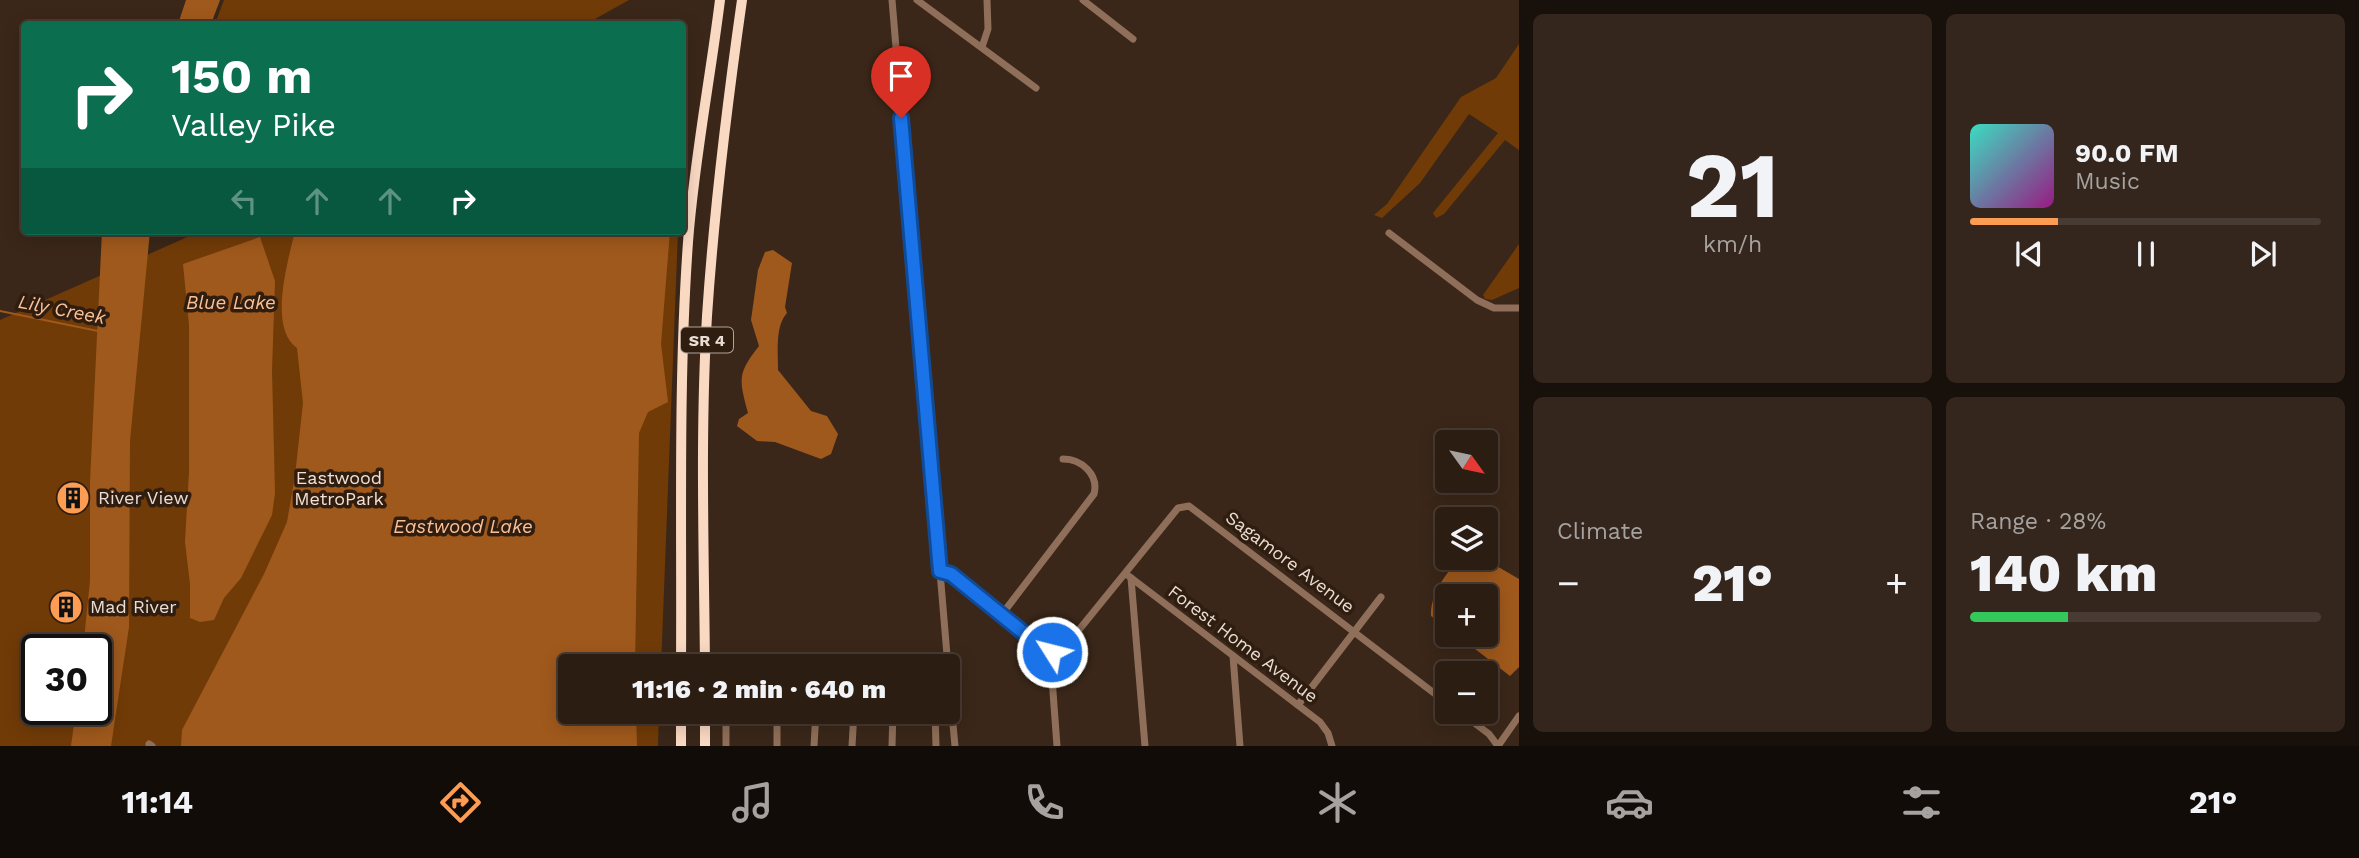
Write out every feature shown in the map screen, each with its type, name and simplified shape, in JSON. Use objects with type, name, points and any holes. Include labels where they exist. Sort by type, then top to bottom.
[{"type":"highway","name":"SR 4","points":[[681,654],[683,345],[688,242],[696,157],[720,0]]},
{"type":"highway","name":"SR 4","points":[[705,654],[707,318],[717,203],[742,0]]},
{"type":"highway","points":[[681,724],[681,746]]},
{"type":"highway","points":[[705,724],[705,746]]},
{"type":"street","points":[[891,0],[947,654]]},
{"type":"street","points":[[918,0],[1036,88]]},
{"type":"street","points":[[982,47],[988,29],[987,0]]},
{"type":"street","points":[[1083,0],[1133,39]]},
{"type":"street","points":[[1389,233],[1477,300],[1494,308],[1519,308]]},
{"type":"street","points":[[1003,614],[1094,494],[1095,480],[1087,469],[1074,461],[1063,459]]},
{"type":"street","name":"Sagamore Avenue","points":[[1050,651],[1065,647],[1128,576],[1178,508],[1189,506],[1435,694]]},
{"type":"street","points":[[940,571],[951,574],[1050,651],[1057,746]]},
{"type":"street","points":[[1128,576],[1145,746]]},
{"type":"street","name":"Forest Home Avenue","points":[[1128,576],[1298,705],[1324,727],[1332,746]]},
{"type":"street","points":[[1298,705],[1381,597]]},
{"type":"street","points":[[1233,656],[1240,746]]},
{"type":"street","points":[[1476,724],[1489,734],[1498,746],[1519,716]]},
{"type":"street","points":[[726,724],[726,746]]},
{"type":"street","points":[[776,746],[777,724]]},
{"type":"street","points":[[814,746],[815,724]]},
{"type":"street","points":[[852,746],[853,724]]},
{"type":"street","points":[[892,724],[892,746]]},
{"type":"street","points":[[935,724],[936,746]]},
{"type":"street","points":[[953,724],[955,746]]},
{"type":"green space","points":[[224,0],[629,0],[591,21],[216,21]]},
{"type":"green space","points":[[1519,44],[1519,150],[1505,140],[1444,214],[1436,218],[1433,213],[1498,133],[1469,114],[1420,183],[1382,218],[1374,215],[1387,204],[1461,97],[1496,78]]},
{"type":"green space","name":"Eastwood MetroPark","points":[[192,235],[678,235],[662,654],[558,654],[558,724],[659,724],[658,746],[0,746],[0,320]]},
{"type":"green space","points":[[1519,244],[1519,288],[1492,300],[1485,299],[1483,295]]},
{"type":"water","points":[[186,0],[220,0],[212,21],[179,21]]},
{"type":"water","points":[[102,235],[150,235],[130,441],[129,627],[111,746],[71,746],[74,725],[112,725],[112,634],[85,634],[90,581],[90,482]]},
{"type":"water","name":"Eastwood Lake","points":[[294,235],[670,235],[661,344],[668,402],[648,412],[639,433],[635,654],[558,654],[558,724],[636,724],[637,746],[181,746],[182,730],[264,574],[287,522],[303,403],[297,348],[288,338],[283,326],[282,293]]},
{"type":"water","name":"Blue Lake","points":[[260,237],[275,281],[272,370],[275,493],[272,515],[241,578],[224,598],[214,620],[200,622],[190,618],[190,584],[185,542],[189,472],[189,325],[183,264]]},
{"type":"water","points":[[773,250],[792,263],[785,307],[787,313],[779,332],[778,370],[811,411],[827,416],[838,434],[831,454],[821,459],[775,442],[757,441],[737,426],[739,419],[748,413],[742,384],[743,371],[759,346],[751,320],[758,270],[765,252]]},
{"type":"water","points":[[1498,567],[1519,579],[1519,667],[1510,676],[1498,667],[1498,661],[1491,661],[1473,647],[1498,647],[1498,584],[1440,584],[1450,570],[1498,570]]},
{"type":"water","points":[[1435,595],[1435,619],[1431,616]]},
{"type":"waterway","name":"Lily Creek","points":[[0,311],[98,331]]},
{"type":"place","name":"River View","points":[[73,498]]},
{"type":"place","name":"Mad River","points":[[66,607]]},
{"type":"route","points":[[901,118],[940,571],[951,574],[1040,646],[1052,652]]}]
